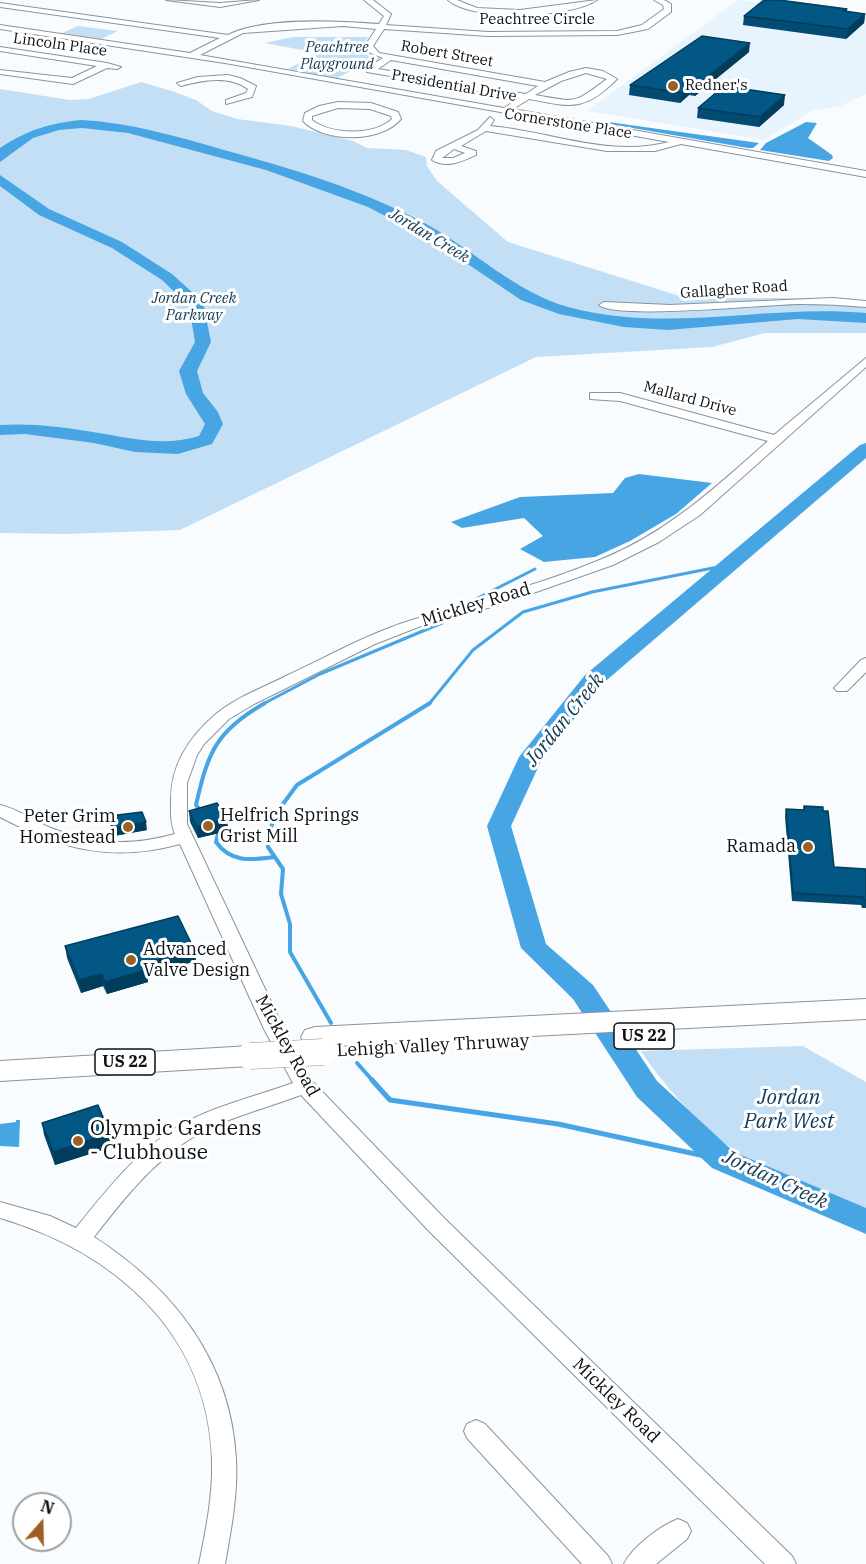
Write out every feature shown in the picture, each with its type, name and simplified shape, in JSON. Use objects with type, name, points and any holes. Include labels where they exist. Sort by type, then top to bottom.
[{"type":"highway","name":"Lehigh Valley Thruway","points":[[0,1056],[319,1045],[730,1024],[866,1010]]},
{"type":"highway","name":"Lehigh Valley Thruway","points":[[730,1024],[866,1025]]},
{"type":"highway","name":"Lehigh Valley Thruway","points":[[0,1071],[247,1048]]},
{"type":"street","points":[[170,0],[220,5],[255,0]]},
{"type":"street","points":[[368,0],[387,14],[388,19],[383,26]]},
{"type":"street","points":[[452,0],[462,7],[490,11],[568,9],[593,0]]},
{"type":"street","name":"Peachtree Circle","points":[[191,56],[228,37],[258,28],[343,24],[488,34],[621,32],[645,27],[668,10],[667,4],[658,0]]},
{"type":"street","points":[[0,5],[228,37]]},
{"type":"street","name":"Lincoln Place","points":[[10,37],[64,14]]},
{"type":"street","name":"Robert Street","points":[[383,26],[369,48],[377,55],[549,85]]},
{"type":"street","name":"Presidential Drive","points":[[0,27],[276,70],[866,174]]},
{"type":"street","name":"Lincoln Place","points":[[0,50],[112,66],[73,81],[0,72]]},
{"type":"street","points":[[389,58],[370,69],[528,98],[576,104],[612,80],[610,76],[587,69],[569,74],[528,98],[504,110],[476,135],[453,146]]},
{"type":"street","points":[[244,82],[276,70]]},
{"type":"street","points":[[181,83],[214,78],[244,82],[253,88],[252,93],[229,102]]},
{"type":"street","points":[[364,105],[390,111],[397,116],[396,122],[383,129],[352,133],[318,128],[307,120],[308,115],[322,108],[364,105],[388,90]]},
{"type":"street","name":"Cornerstone Place","points":[[485,128],[520,130],[577,144],[633,150],[658,149],[681,141]]},
{"type":"street","name":"Gallagher Road","points":[[604,305],[667,310],[814,300],[866,304]]},
{"type":"street","name":"Mickley Road","points":[[783,1564],[437,1226],[328,1114],[305,1086],[274,1029],[184,837],[177,812],[181,777],[189,755],[210,728],[224,716],[275,687],[370,641],[440,615],[474,607],[609,562],[654,539],[695,512],[866,361]]},
{"type":"street","name":"Mallard Drive","points":[[594,396],[620,397],[777,440]]},
{"type":"street","points":[[842,688],[866,663]]},
{"type":"street","points":[[0,810],[54,838],[85,847],[124,850],[145,848],[184,837]]},
{"type":"street","points":[[80,1238],[136,1174],[184,1133],[305,1086]]},
{"type":"street","points":[[0,1210],[47,1223],[80,1238],[115,1259],[145,1285],[184,1332],[212,1391],[220,1424],[224,1478],[219,1530],[212,1564]]},
{"type":"street","points":[[476,1431],[599,1564]]},
{"type":"street","points":[[637,1564],[678,1531]]},
{"type":"shaded area","points":[[738,0],[866,15],[866,94],[840,106],[812,111],[764,140],[587,111]]},
{"type":"green space","points":[[78,26],[118,31],[101,39],[62,33]]},
{"type":"green space","name":"Peachtree Playground","points":[[292,37],[368,37],[362,51],[369,56],[385,60],[369,68],[357,68],[337,78],[288,69],[318,53],[265,43]]},
{"type":"green space","name":"Jordan Creek Parkway","points":[[141,82],[196,100],[212,111],[237,119],[291,126],[353,141],[367,148],[406,150],[426,157],[427,166],[437,181],[508,242],[686,298],[825,298],[866,301],[866,333],[765,333],[712,347],[536,357],[180,530],[65,534],[0,533],[0,89],[70,100],[89,99]]},
{"type":"green space","name":"Jordan Park West","points":[[803,1046],[866,1082],[866,1215],[775,1174],[731,1148],[688,1109],[662,1080],[641,1051]]},
{"type":"water","points":[[598,122],[759,143],[753,148],[748,148]]},
{"type":"water","points":[[806,122],[817,123],[808,138],[832,155],[833,158],[829,161],[760,150],[766,143]]},
{"type":"water","points":[[639,474],[712,483],[676,514],[630,541],[595,557],[544,562],[520,549],[543,536],[524,518],[462,528],[451,522],[520,497],[613,493],[625,478]]},
{"type":"water","points":[[20,1120],[19,1147],[0,1146],[0,1124],[16,1122]]},
{"type":"building","points":[[764,0],[847,9],[844,11],[865,14],[848,29],[744,16]]},
{"type":"building","points":[[702,36],[750,43],[696,86],[690,85],[681,93],[630,85]]},
{"type":"building","points":[[724,86],[785,95],[760,117],[698,108]]},
{"type":"building","points":[[217,803],[227,819],[197,827],[189,811]]},
{"type":"building","name":"Ramada","points":[[804,806],[823,807],[823,811],[828,811],[834,867],[866,869],[866,900],[863,900],[863,897],[793,893],[786,809],[804,810]]},
{"type":"building","points":[[142,812],[146,822],[113,828],[109,816]]},
{"type":"building","name":"Advanced Valve Design","points":[[178,916],[194,949],[143,964],[146,970],[105,982],[102,974],[79,980],[65,946]]},
{"type":"building","points":[[98,1105],[110,1134],[53,1152],[42,1123]]},
{"type":"waterway","name":"Jordan Creek","points":[[0,158],[3,152],[29,135],[59,126],[82,124],[128,129],[270,167],[374,204],[441,238],[509,286],[545,305],[565,311],[624,322],[668,325],[706,324],[798,315],[866,318]]},
{"type":"waterway","name":"Jordan Creek","points":[[0,179],[44,212],[117,245],[167,277],[197,305],[203,342],[188,371],[195,394],[209,412],[214,424],[206,440],[178,448],[135,447],[94,438],[25,429],[0,430]]},
{"type":"waterway","name":"Jordan Creek","points":[[866,449],[593,680],[531,757],[499,826],[534,948],[583,992],[647,1089],[723,1160],[866,1222]]},
{"type":"waterway","points":[[430,703],[473,650],[523,612],[592,592],[728,565]]},
{"type":"waterway","points":[[458,608],[535,569]]},
{"type":"waterway","points":[[263,704],[320,674],[442,623],[451,616]]},
{"type":"waterway","points":[[201,811],[196,805],[205,771],[217,745],[235,723],[265,703]]},
{"type":"waterway","points":[[331,1023],[290,952],[290,924],[281,894],[283,869],[268,847],[267,835],[280,808],[297,785],[430,703]]},
{"type":"waterway","points":[[218,834],[216,842],[228,854],[235,857],[249,859],[274,857]]},
{"type":"waterway","points":[[357,1063],[373,1081]]},
{"type":"waterway","points":[[372,1080],[390,1100],[558,1124],[723,1160]]},
{"type":"place","name":"Redner's","points":[[673,86]]},
{"type":"place","name":"Helfrich Springs Grist Mill","points":[[208,826]]},
{"type":"place","name":"Peter Grim Homestead","points":[[128,827]]},
{"type":"place","name":"Ramada","points":[[808,847]]},
{"type":"place","name":"Advanced Valve Design","points":[[131,960]]},
{"type":"place","name":"Olympic Gardens - Clubhouse","points":[[78,1141]]}]
